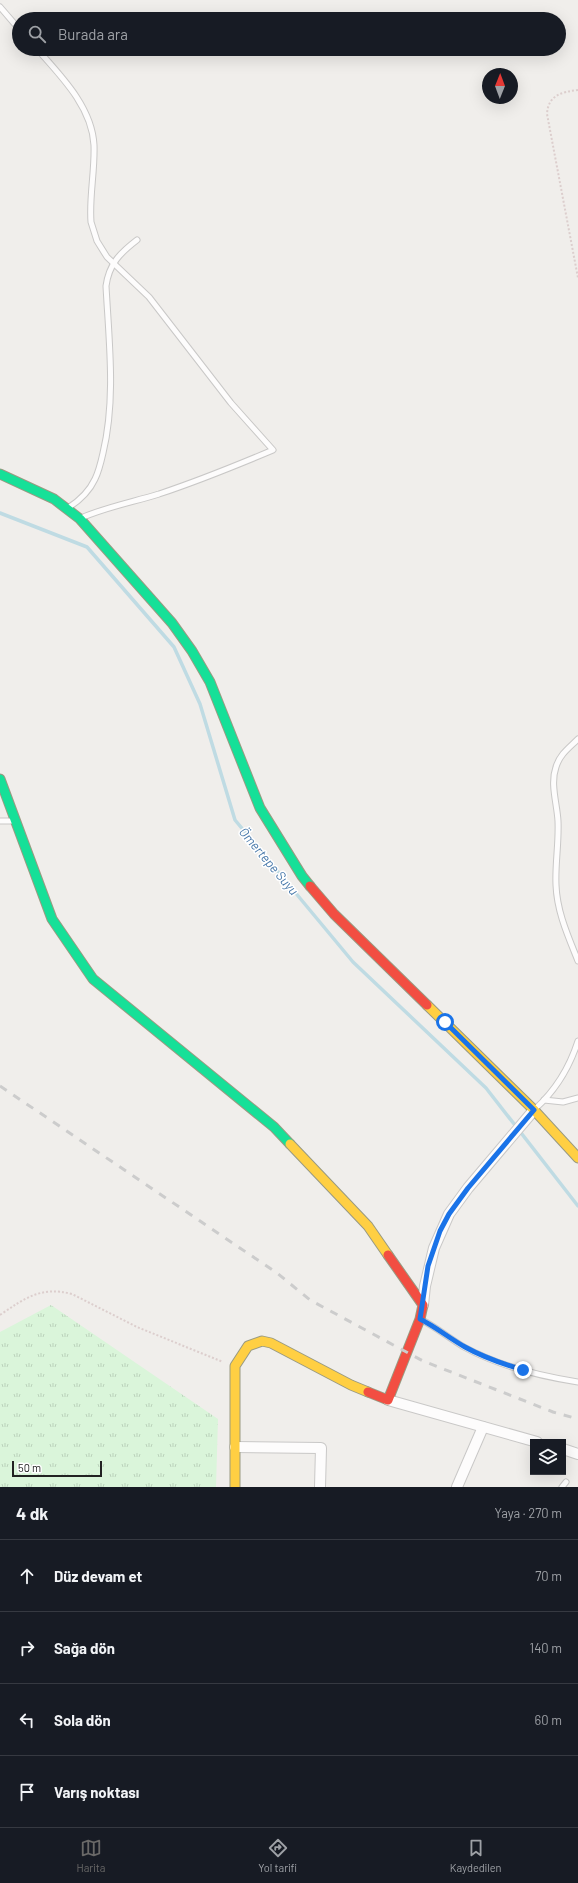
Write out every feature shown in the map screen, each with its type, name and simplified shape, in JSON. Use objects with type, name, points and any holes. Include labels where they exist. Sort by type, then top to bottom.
[{"type":"street","points":[[0,474],[54,499],[80,519],[172,623],[192,651],[217,698],[260,808],[302,876],[351,932],[534,1110],[578,1158]]},
{"type":"street","points":[[0,778],[52,919],[93,979],[274,1127],[368,1226],[423,1306]]},
{"type":"street","points":[[388,1400],[420,1319],[428,1266],[440,1231],[468,1188],[490,1164],[534,1110]]},
{"type":"street","points":[[234,1487],[235,1366],[248,1346],[262,1341],[271,1342],[351,1385],[388,1400],[530,1440]]},
{"type":"street","points":[[457,1487],[484,1427]]},
{"type":"street","points":[[235,1447],[320,1448],[320,1487]]},
{"type":"street","points":[[566,1450],[578,1454]]},
{"type":"lane","points":[[0,7],[12,21]]},
{"type":"lane","points":[[43,56],[63,78],[74,94],[89,122],[94,144],[91,222],[97,241],[113,263],[150,297],[231,403],[273,450],[190,483],[133,502],[109,507],[80,519]]},
{"type":"lane","points":[[67,508],[80,499],[91,486],[98,471],[106,442],[111,384],[106,286],[113,263],[122,252],[137,240]]},
{"type":"lane","points":[[578,739],[563,752],[558,760],[555,768],[553,783],[558,822],[555,871],[557,898],[562,920],[578,961]]},
{"type":"lane","points":[[0,821],[16,821]]},
{"type":"lane","points":[[534,1110],[562,1078],[574,1055],[578,1041]]},
{"type":"lane","points":[[544,1100],[563,1102],[578,1098]]},
{"type":"lane","points":[[420,1319],[434,1326],[463,1346],[490,1359],[536,1374],[578,1382]]},
{"type":"lane","points":[[562,1487],[566,1482]]},
{"type":"path","points":[[578,90],[565,92],[556,96],[549,104],[547,114],[578,278]]},
{"type":"path","points":[[0,1315],[36,1293],[51,1291],[65,1292],[72,1294],[137,1327],[235,1366]]},
{"type":"green space","points":[[51,1305],[218,1419],[216,1487],[0,1487],[0,1332]]},
{"type":"waterway","name":"Ömertepe Suyu","points":[[0,513],[87,547],[174,647],[200,704],[235,820],[353,962],[486,1088],[578,1206]]},
{"type":"railway","points":[[0,1086],[277,1273],[310,1300],[423,1361],[553,1412],[578,1419]]},
{"type":"traffic: fast","points":[[0,474],[54,499],[80,519],[172,623],[192,651],[210,682],[260,808],[302,876],[310,886]]},
{"type":"traffic: fast","points":[[0,779],[52,919],[93,979],[274,1127],[290,1144]]},
{"type":"traffic: slow","points":[[427,1005],[534,1110],[578,1158]]},
{"type":"traffic: slow","points":[[290,1144],[368,1226],[388,1255]]},
{"type":"traffic: slow","points":[[235,1487],[235,1366],[248,1346],[262,1341],[271,1343],[351,1385],[368,1392]]},
{"type":"traffic: jam","points":[[310,886],[334,914],[427,1005]]},
{"type":"traffic: jam","points":[[368,1392],[388,1400],[420,1319],[423,1305],[388,1255]]},
{"type":"route","points":[[445,1022],[534,1110],[490,1164],[468,1188],[449,1214],[440,1231],[428,1266],[420,1319],[434,1326],[448,1337],[476,1353],[523,1370]]}]
